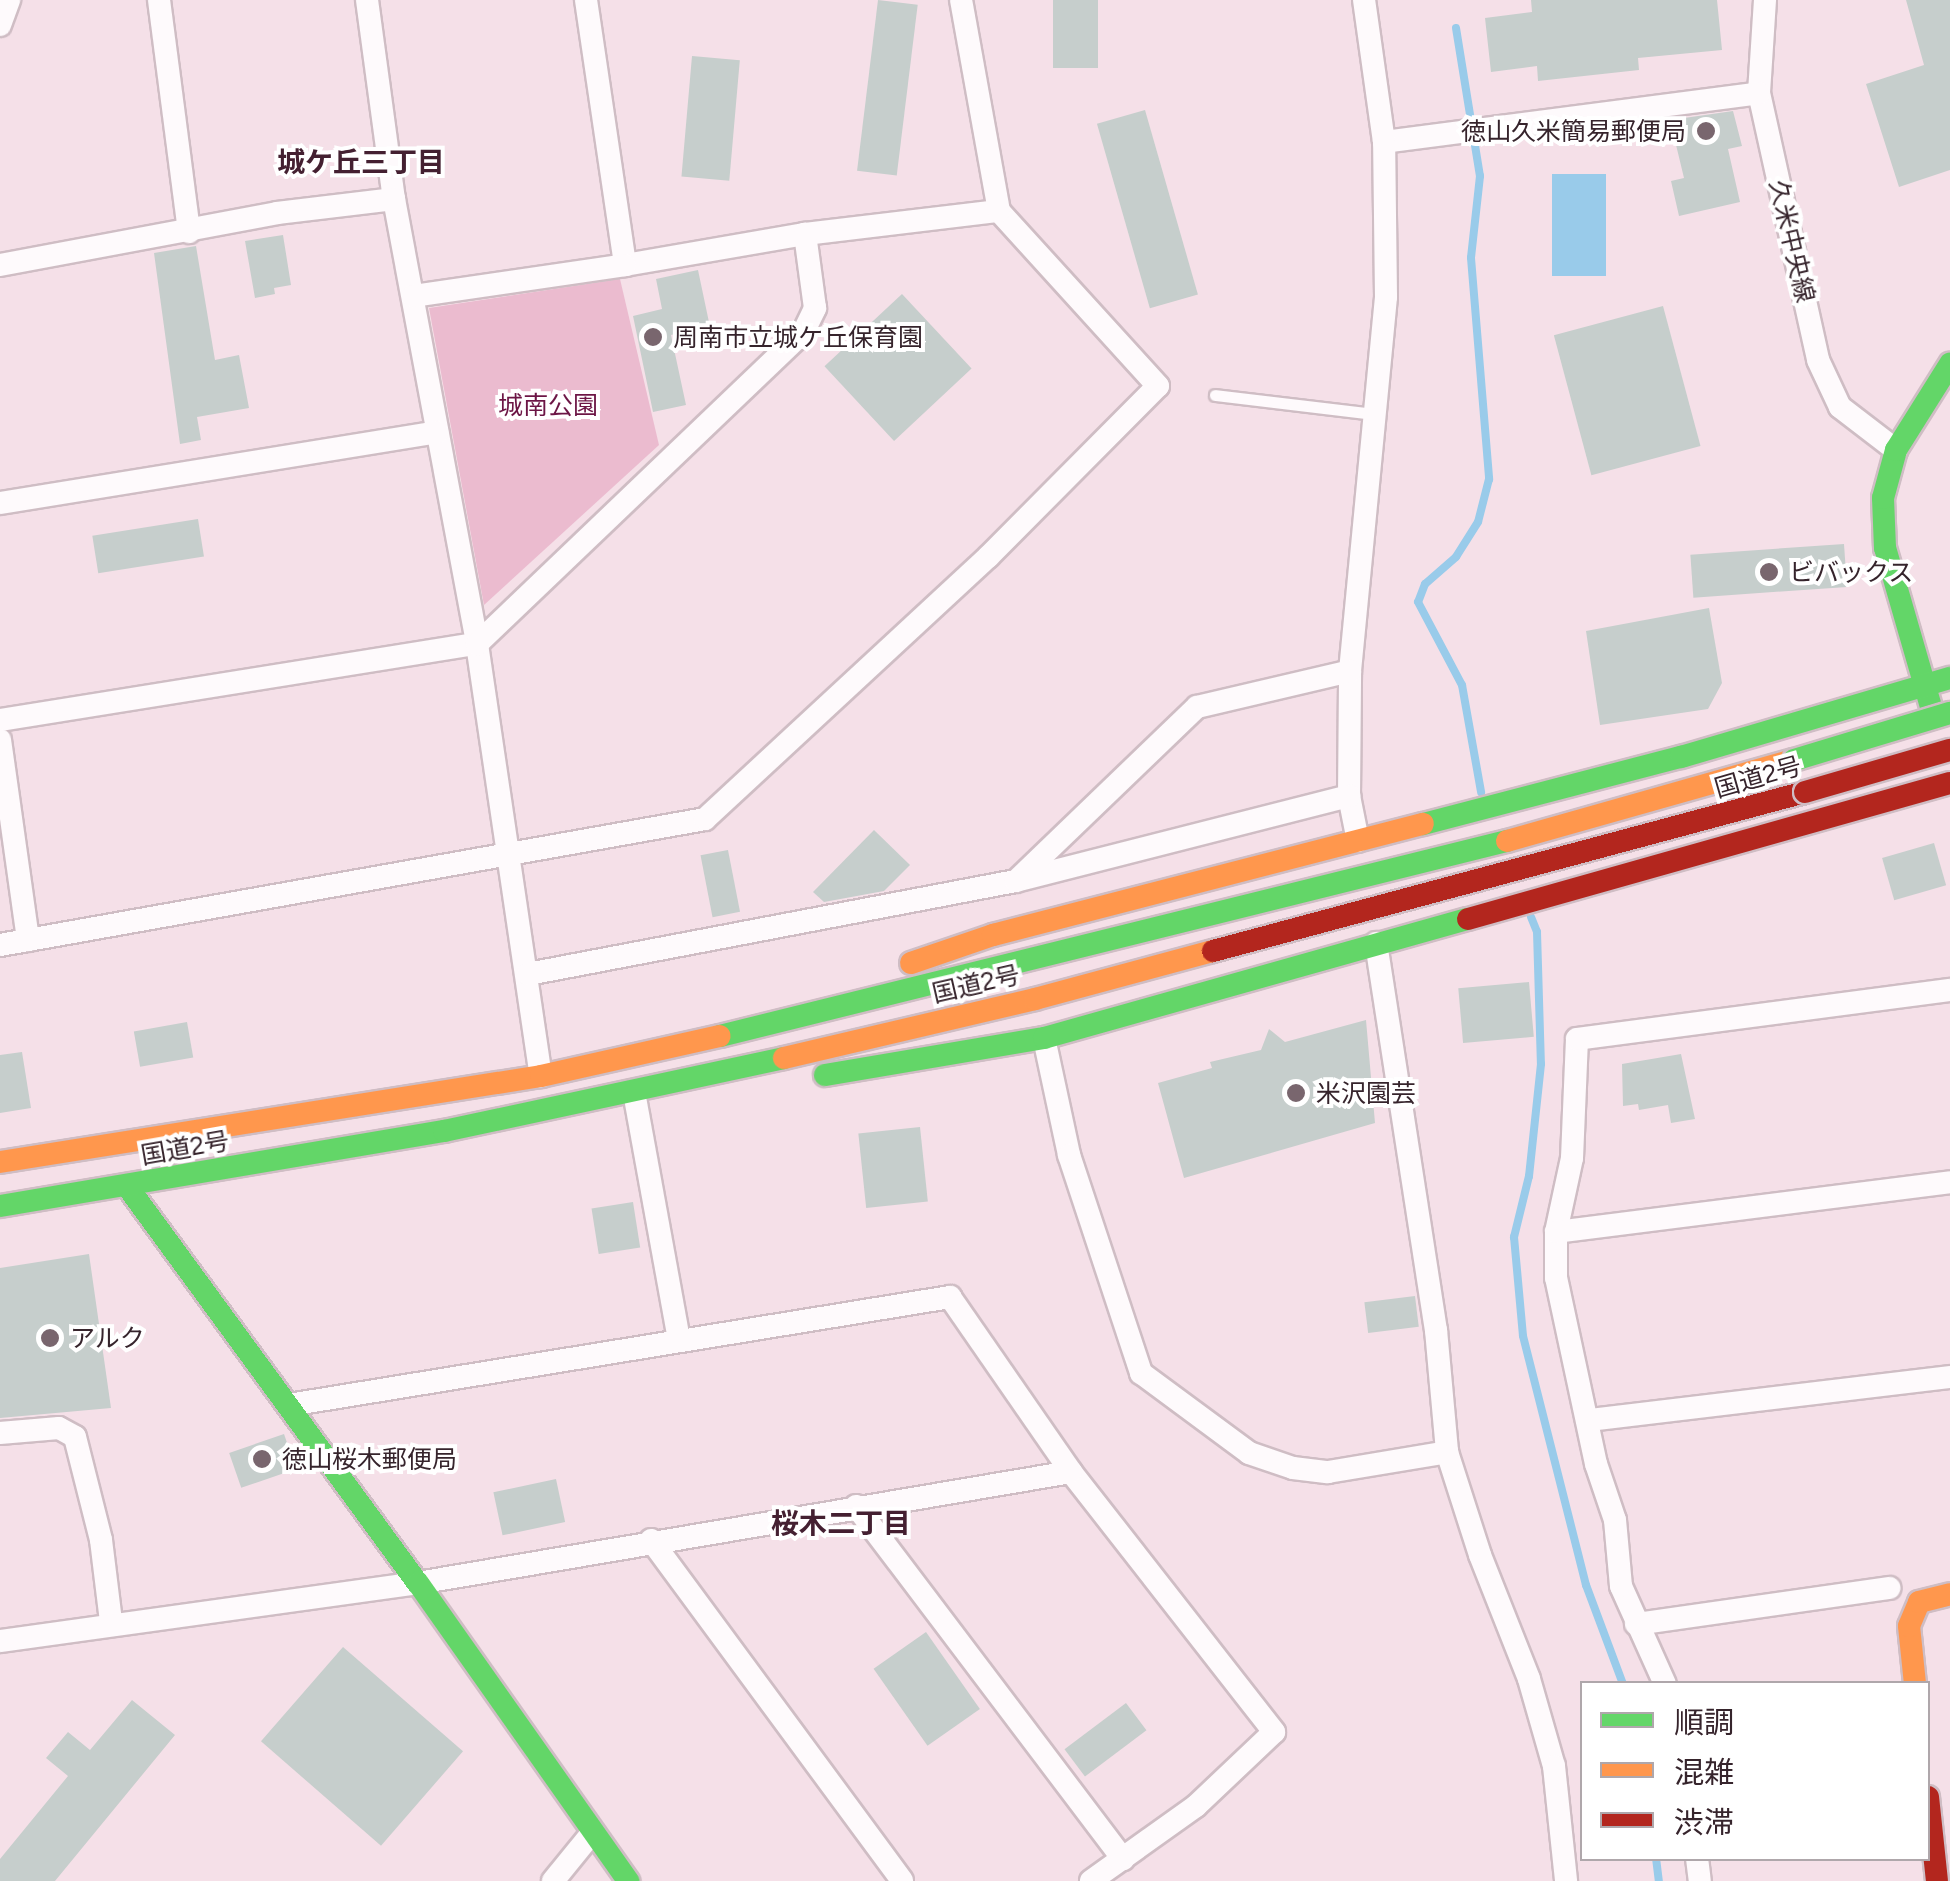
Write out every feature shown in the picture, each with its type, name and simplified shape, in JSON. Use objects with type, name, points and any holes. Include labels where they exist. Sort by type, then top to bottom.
[{"type":"main road","points":[[1950,364],[1896,450],[1883,498],[1885,548],[1950,774]]},
{"type":"main road","points":[[651,1053],[993,935],[1522,800],[1950,678]]},
{"type":"main road","name":"国道2号","points":[[0,1162],[541,1076],[651,1053],[1460,855],[1950,713]]},
{"type":"main road","name":"国道2号","points":[[0,1206],[444,1131],[671,1084],[1035,999],[1469,886],[1950,750]]},
{"type":"main road","points":[[671,1084],[741,1090],[1044,1038],[1950,783]]},
{"type":"main road","points":[[126,1186],[418,1582],[628,1881]]},
{"type":"main road","points":[[1915,1681],[1909,1626],[1919,1602],[1950,1594]]},
{"type":"main road","points":[[1930,1816],[1937,1881]]},
{"type":"street","points":[[0,25],[9,0]]},
{"type":"street","points":[[159,0],[190,232]]},
{"type":"street","points":[[367,0],[394,199],[477,644],[541,1076]]},
{"type":"street","points":[[586,0],[626,265]]},
{"type":"street","points":[[0,944],[706,818],[988,558],[1158,386],[999,212],[961,0]]},
{"type":"street","points":[[1358,842],[1349,796],[1350,671],[1386,297],[1384,142],[1364,0]]},
{"type":"street","name":"久米中央線","points":[[1765,0],[1759,93],[1818,360],[1840,407],[1896,450]]},
{"type":"street","points":[[1384,142],[1759,93]]},
{"type":"street","points":[[0,265],[277,213],[394,199]]},
{"type":"street","points":[[413,296],[805,234],[999,212]]},
{"type":"street","points":[[0,720],[477,644],[803,332],[815,308],[805,234]]},
{"type":"street","points":[[0,504],[437,432]]},
{"type":"street","points":[[1016,880],[1197,707],[1350,671]]},
{"type":"street","points":[[0,740],[28,940]]},
{"type":"street","points":[[528,974],[1016,880],[1349,796]]},
{"type":"street","points":[[1376,942],[1436,1330],[1447,1452],[1480,1555],[1529,1679],[1554,1766],[1566,1881]]},
{"type":"street","points":[[1664,1681],[1621,1586],[1615,1520],[1596,1464],[1556,1278],[1556,1232],[1572,1158],[1576,1039],[1950,990]]},
{"type":"street","points":[[1044,1038],[1069,1155],[1141,1373],[1248,1452],[1294,1468],[1328,1472],[1447,1452]]},
{"type":"street","points":[[634,1092],[680,1340]]},
{"type":"street","points":[[1556,1232],[1950,1182]]},
{"type":"street","points":[[289,1405],[950,1297],[1072,1472],[1274,1732],[1196,1806],[1091,1881]]},
{"type":"street","points":[[1589,1420],[1950,1377]]},
{"type":"street","points":[[0,1433],[59,1428],[76,1437],[101,1540],[111,1622]]},
{"type":"street","points":[[0,1641],[111,1622],[418,1582],[1072,1472]]},
{"type":"street","points":[[856,1506],[1123,1859]]},
{"type":"street","points":[[651,1540],[902,1881]]},
{"type":"street","points":[[1636,1624],[1889,1588]]},
{"type":"street","points":[[553,1881],[592,1833]]},
{"type":"lane","points":[[1215,395],[1376,415]]},
{"type":"green space","name":"城南公園","points":[[620,279],[659,445],[484,605],[429,308]]},
{"type":"water","points":[[1552,174],[1606,174],[1606,276],[1552,276]]},
{"type":"building","points":[[878,0],[918,5],[897,176],[857,171]]},
{"type":"building","points":[[1053,0],[1098,0],[1098,68],[1053,68]]},
{"type":"building","points":[[1531,0],[1717,0],[1722,50],[1638,58],[1639,70],[1538,81],[1537,66],[1491,72],[1485,18],[1532,12]]},
{"type":"building","points":[[1906,0],[1950,0],[1950,170],[1899,187],[1866,84],[1924,65]]},
{"type":"building","points":[[692,56],[740,60],[729,181],[681,177]]},
{"type":"building","points":[[1145,110],[1198,295],[1150,308],[1097,124]]},
{"type":"building","points":[[1733,111],[1742,146],[1728,149],[1740,202],[1679,216],[1671,181],[1684,178],[1670,120]]},
{"type":"building","points":[[283,235],[291,285],[274,288],[275,294],[255,298],[245,241]]},
{"type":"building","points":[[196,246],[215,360],[239,355],[249,408],[197,417],[201,440],[180,444],[154,253]]},
{"type":"building","points":[[698,270],[710,327],[671,335],[686,405],[653,412],[633,316],[662,309],[656,279]]},
{"type":"building","points":[[902,294],[972,369],[894,441],[824,366]]},
{"type":"building","points":[[1663,306],[1701,446],[1591,475],[1554,335]]},
{"type":"building","points":[[198,519],[204,557],[98,573],[92,536]]},
{"type":"building","name":"ビバックス","points":[[1844,544],[1847,587],[1693,598],[1690,555]]},
{"type":"building","points":[[1709,608],[1722,683],[1708,709],[1600,725],[1586,631]]},
{"type":"building","points":[[874,830],[910,865],[884,891],[824,902],[813,892]]},
{"type":"building","points":[[1934,843],[1946,885],[1894,900],[1882,858]]},
{"type":"building","points":[[728,850],[740,912],[713,917],[701,855]]},
{"type":"building","points":[[1529,982],[1534,1037],[1463,1043],[1458,988]]},
{"type":"building","name":"米沢園芸","points":[[1366,1020],[1375,1123],[1184,1178],[1158,1083],[1212,1068],[1210,1062],[1261,1050],[1269,1029],[1285,1042]]},
{"type":"building","points":[[187,1022],[193,1057],[140,1067],[134,1031]]},
{"type":"building","points":[[22,1052],[31,1108],[0,1113],[0,1055]]},
{"type":"building","points":[[1681,1054],[1695,1119],[1671,1123],[1668,1105],[1639,1110],[1638,1104],[1623,1106],[1622,1064]]},
{"type":"building","points":[[920,1127],[928,1202],[866,1208],[858,1133]]},
{"type":"building","points":[[633,1202],[640,1247],[599,1254],[592,1209]]},
{"type":"building","name":"アルク","points":[[89,1254],[111,1408],[0,1418],[0,1268]]},
{"type":"building","points":[[1415,1296],[1419,1327],[1368,1333],[1364,1302]]},
{"type":"building","points":[[284,1434],[296,1469],[241,1488],[229,1453]]},
{"type":"building","points":[[556,1479],[565,1522],[503,1535],[493,1492]]},
{"type":"building","points":[[926,1632],[980,1709],[927,1746],[874,1669]]},
{"type":"building","points":[[343,1647],[463,1751],[381,1846],[261,1741]]},
{"type":"building","points":[[132,1700],[175,1735],[55,1881],[0,1881],[0,1859],[68,1776],[46,1758],[68,1732],[90,1750]]},
{"type":"building","points":[[1126,1703],[1146,1730],[1085,1776],[1065,1749]]},
{"type":"waterway","points":[[1456,28],[1480,176],[1471,258],[1489,479],[1478,522],[1456,557],[1425,584],[1418,602],[1462,685],[1481,792]]},
{"type":"waterway","points":[[1531,917],[1537,932],[1541,1064],[1529,1176],[1514,1237],[1523,1336],[1586,1585],[1622,1681]]},
{"type":"waterway","points":[[1656,1861],[1659,1881]]},
{"type":"traffic: fast","points":[[1931,707],[1885,548],[1883,498],[1896,450],[1950,364]]},
{"type":"traffic: fast","points":[[1423,824],[1681,757],[1950,678]]},
{"type":"traffic: fast","points":[[1794,760],[1950,713]]},
{"type":"traffic: fast","points":[[720,1036],[1507,841]]},
{"type":"traffic: fast","points":[[825,1075],[1044,1038],[1468,919]]},
{"type":"traffic: fast","points":[[0,1206],[444,1131],[784,1058]]},
{"type":"traffic: fast","points":[[127,1186],[418,1583],[628,1881]]},
{"type":"traffic: slow","points":[[1507,841],[1794,760]]},
{"type":"traffic: slow","points":[[911,963],[993,935],[1423,824]]},
{"type":"traffic: slow","points":[[784,1058],[1035,999],[1213,951]]},
{"type":"traffic: slow","points":[[0,1162],[541,1076],[720,1036]]},
{"type":"traffic: slow","points":[[1915,1681],[1909,1626],[1919,1602],[1950,1594]]},
{"type":"traffic: jam","points":[[1805,792],[1950,750]]},
{"type":"traffic: jam","points":[[1468,919],[1950,783]]},
{"type":"traffic: jam","points":[[1213,951],[1805,792]]},
{"type":"traffic: jam","points":[[1930,1816],[1937,1881]]},
{"type":"place","name":"徳山久米簡易郵便局","points":[[1706,131]]},
{"type":"place","name":"周南市立城ケ丘保育園","points":[[653,337]]},
{"type":"place","name":"ビバックス","points":[[1769,572]]},
{"type":"place","name":"米沢園芸","points":[[1296,1093]]},
{"type":"place","name":"アルク","points":[[50,1338]]},
{"type":"place","name":"徳山桜木郵便局","points":[[262,1459]]},
{"type":"district","name":"城ケ丘三丁目","points":[[361,162]]},
{"type":"district","name":"桜木二丁目","points":[[841,1523]]}]
